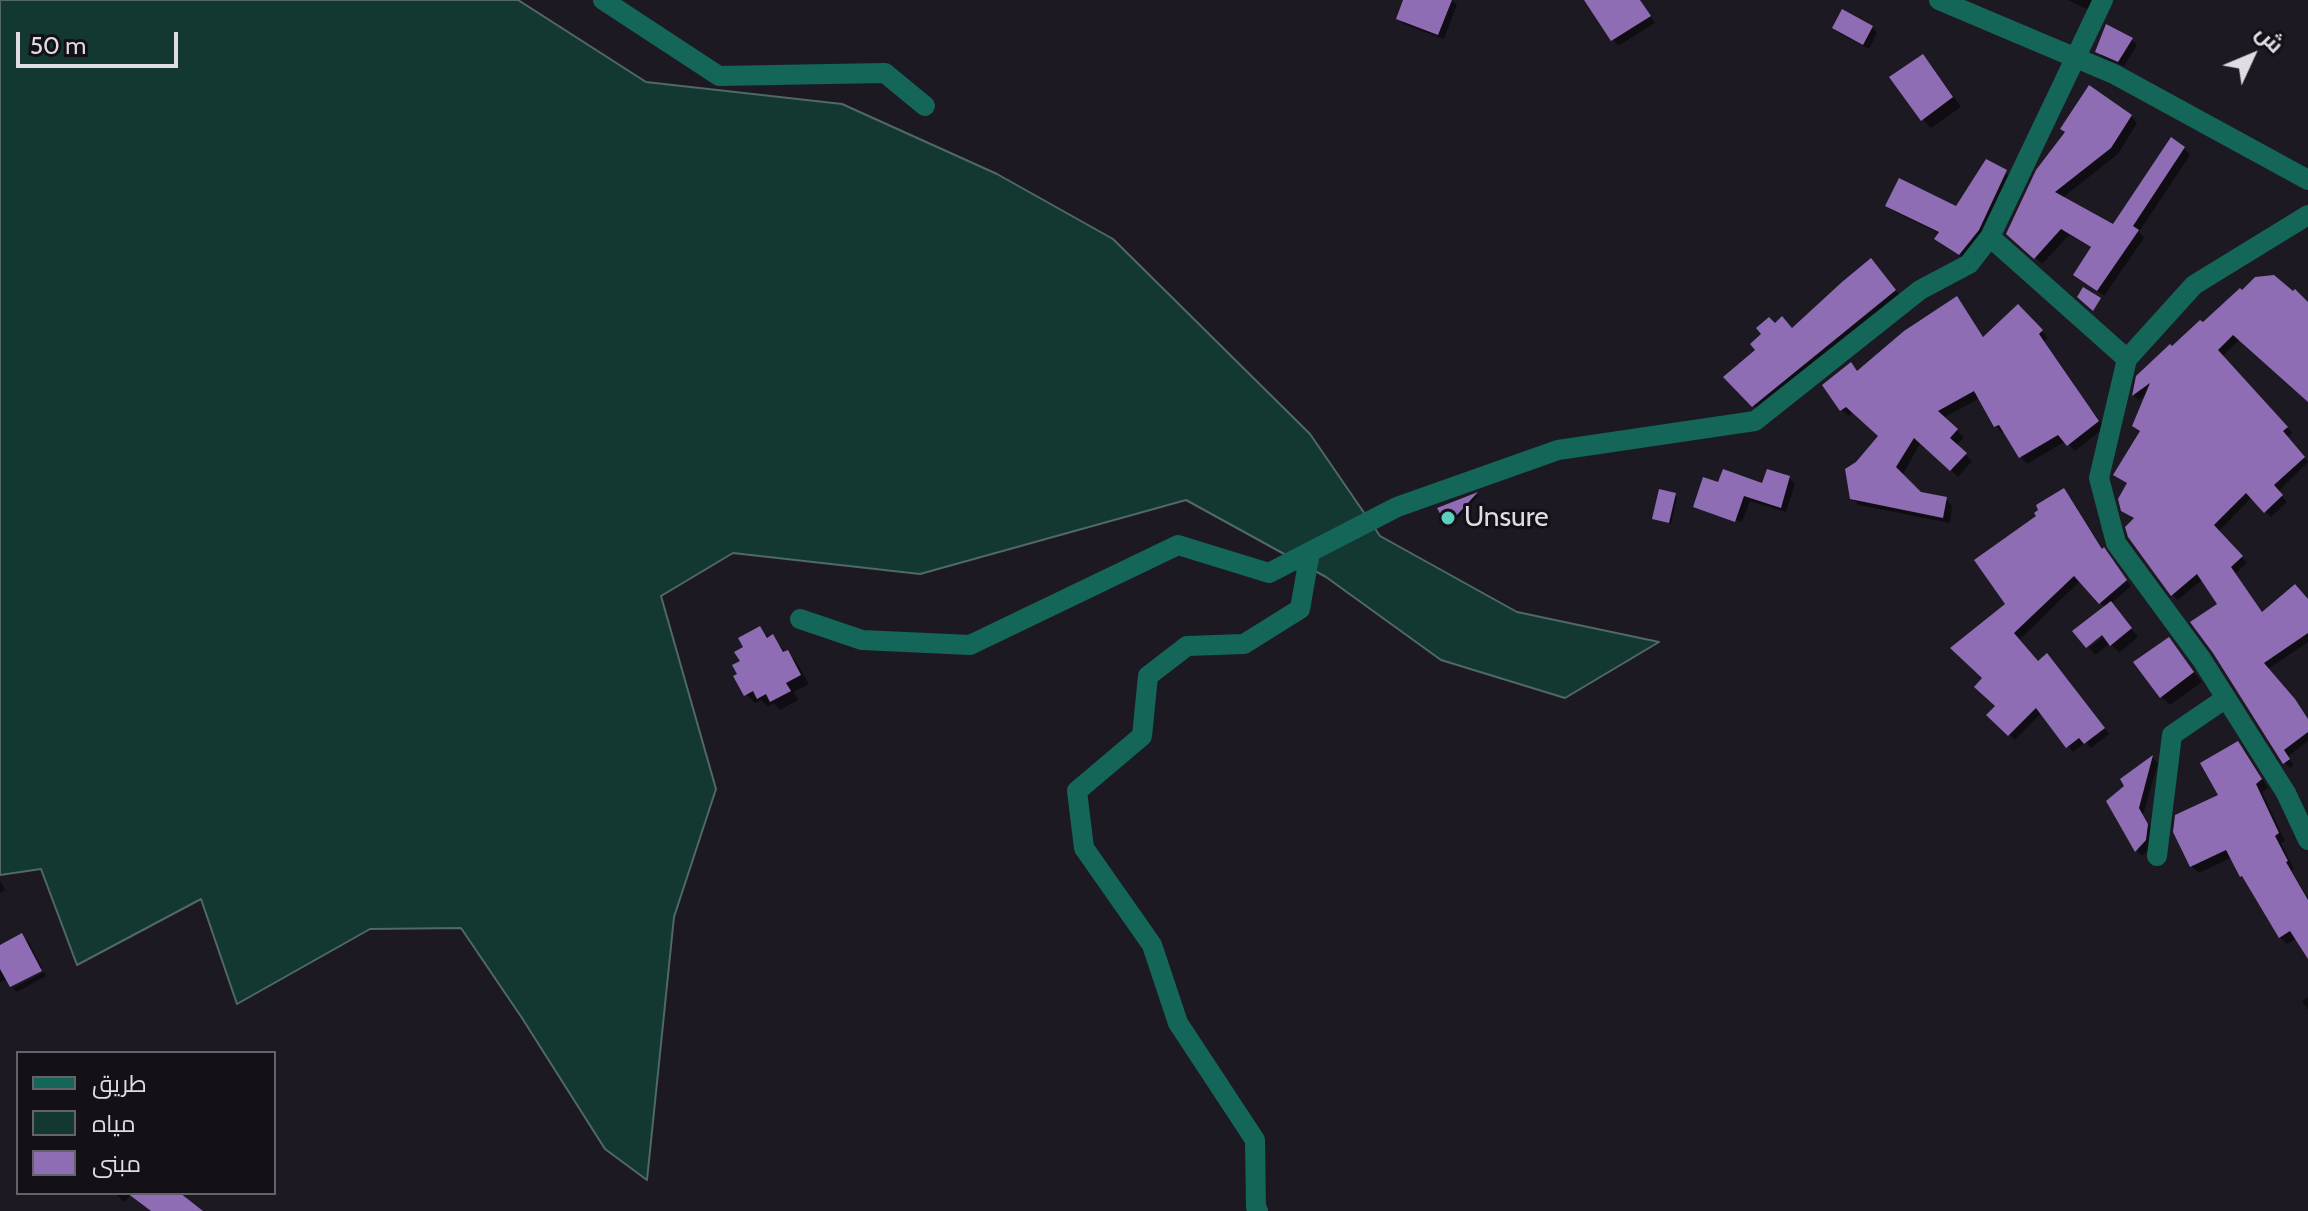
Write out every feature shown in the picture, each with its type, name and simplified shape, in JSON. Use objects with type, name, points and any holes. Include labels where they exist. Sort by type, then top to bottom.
[{"type":"street","points":[[603,0],[719,76],[885,73],[925,106]]},
{"type":"street","points":[[1939,0],[2114,74],[2308,180]]},
{"type":"street","points":[[800,619],[862,640],[970,645],[1178,545],[1269,573],[1397,507],[1558,450],[1755,421],[1920,290],[1969,264],[1990,237],[2103,0]]},
{"type":"street","points":[[2308,215],[2194,285],[2127,359],[2099,478],[2116,543],[2202,660],[2286,793],[2308,840]]},
{"type":"street","points":[[1990,237],[2127,359]]},
{"type":"street","points":[[1258,1211],[1255,1140],[1178,1023],[1152,945],[1084,848],[1077,791],[1142,736],[1148,676],[1187,646],[1244,644],[1300,609],[1310,552]]},
{"type":"street","points":[[2157,856],[2172,735],[2226,698]]},
{"type":"water","points":[[0,0],[518,0],[646,82],[842,104],[997,174],[1113,239],[1310,434],[1380,536],[1517,612],[1659,642],[1565,698],[1441,660],[1326,577],[1186,500],[920,574],[733,553],[661,596],[716,789],[674,917],[647,1180],[605,1149],[461,928],[370,929],[237,1004],[201,899],[77,965],[41,869],[0,875]]},
{"type":"building","points":[[1403,0],[1452,0],[1438,35],[1396,19]]},
{"type":"building","points":[[1584,0],[1640,0],[1651,16],[1611,41]]},
{"type":"building","points":[[1842,9],[1873,26],[1863,45],[1832,28]]},
{"type":"building","points":[[2106,24],[2133,38],[2118,62],[2095,52]]},
{"type":"building","points":[[1923,54],[1953,97],[1921,121],[1889,77]]},
{"type":"building","points":[[2089,85],[2132,115],[2111,148],[2055,192],[2113,224],[2171,137],[2185,147],[2133,226],[2139,230],[2097,291],[2073,275],[2091,247],[2061,229],[2034,259],[2006,234],[2036,170],[2065,132],[2060,129]]},
{"type":"building","points":[[1986,159],[2007,170],[1979,230],[1959,255],[1934,239],[1939,232],[1885,206],[1899,178],[1956,206]]},
{"type":"building","points":[[1871,258],[1896,290],[1752,407],[1723,377],[1755,350],[1750,344],[1761,334],[1756,328],[1769,317],[1775,323],[1782,316],[1792,328]]},
{"type":"building","points":[[2274,275],[2308,302],[2308,402],[2233,335],[2218,350],[2288,427],[2283,431],[2305,457],[2274,485],[2283,495],[2264,513],[2246,493],[2214,525],[2243,556],[2231,567],[2262,612],[2295,584],[2308,599],[2308,633],[2264,663],[2308,719],[2308,732],[2284,750],[2290,759],[2283,764],[2190,622],[2217,604],[2197,574],[2171,596],[2128,537],[2125,527],[2134,518],[2121,511],[2118,499],[2127,483],[2113,475],[2140,431],[2132,426],[2150,383],[2132,396],[2136,376],[2170,344],[2172,346],[2200,320],[2203,322],[2255,277]]},
{"type":"building","points":[[2083,287],[2101,298],[2093,311],[2077,297]]},
{"type":"building","points":[[1957,296],[1983,337],[2018,304],[2043,330],[2039,334],[2099,421],[2067,446],[2058,435],[2019,458],[1999,425],[1994,427],[1974,391],[1938,411],[1958,429],[1950,438],[1967,453],[1950,471],[1914,438],[1896,467],[1921,492],[1947,497],[1943,518],[1850,499],[1845,469],[1856,462],[1878,436],[1846,407],[1840,411],[1822,385],[1851,362],[1857,371],[1904,331]]},
{"type":"building","points":[[1723,469],[1762,483],[1767,469],[1790,476],[1781,508],[1744,496],[1735,522],[1693,507],[1703,477],[1718,482]]},
{"type":"building","points":[[2064,488],[2102,549],[2104,547],[2127,580],[2099,604],[2074,576],[2014,633],[2038,661],[2047,653],[2105,728],[2084,744],[2079,738],[2066,748],[2036,708],[2008,736],[1986,715],[1995,706],[1974,687],[1982,678],[1950,648],[2005,604],[1974,560],[2036,516],[2036,505]]},
{"type":"building","points":[[1659,489],[1676,493],[1669,523],[1652,519]]},
{"type":"building","name":"Unsure","points":[[1478,492],[1447,526],[1437,508]]},
{"type":"building","points":[[2111,601],[2132,628],[2110,646],[2102,635],[2086,648],[2072,631]]},
{"type":"building","points":[[760,626],[767,638],[773,634],[783,652],[788,650],[801,675],[786,683],[791,691],[770,702],[766,694],[757,699],[753,691],[744,696],[733,676],[737,674],[732,665],[740,661],[734,652],[743,647],[738,638]]},
{"type":"building","points":[[2169,637],[2194,672],[2160,698],[2133,662]]},
{"type":"building","points":[[2238,741],[2262,779],[2256,784],[2279,833],[2275,836],[2308,900],[2308,959],[2290,931],[2279,938],[2226,850],[2190,867],[2173,832],[2175,815],[2218,795],[2200,763]]},
{"type":"building","points":[[2153,755],[2139,808],[2148,824],[2146,840],[2135,852],[2106,801],[2124,786],[2120,779]]},
{"type":"building","points":[[22,933],[42,971],[10,987],[0,969],[0,945]]},
{"type":"building","points":[[130,1195],[183,1195],[203,1211],[151,1211]]},
{"type":"place","name":"Unsure","points":[[1448,518]]}]
